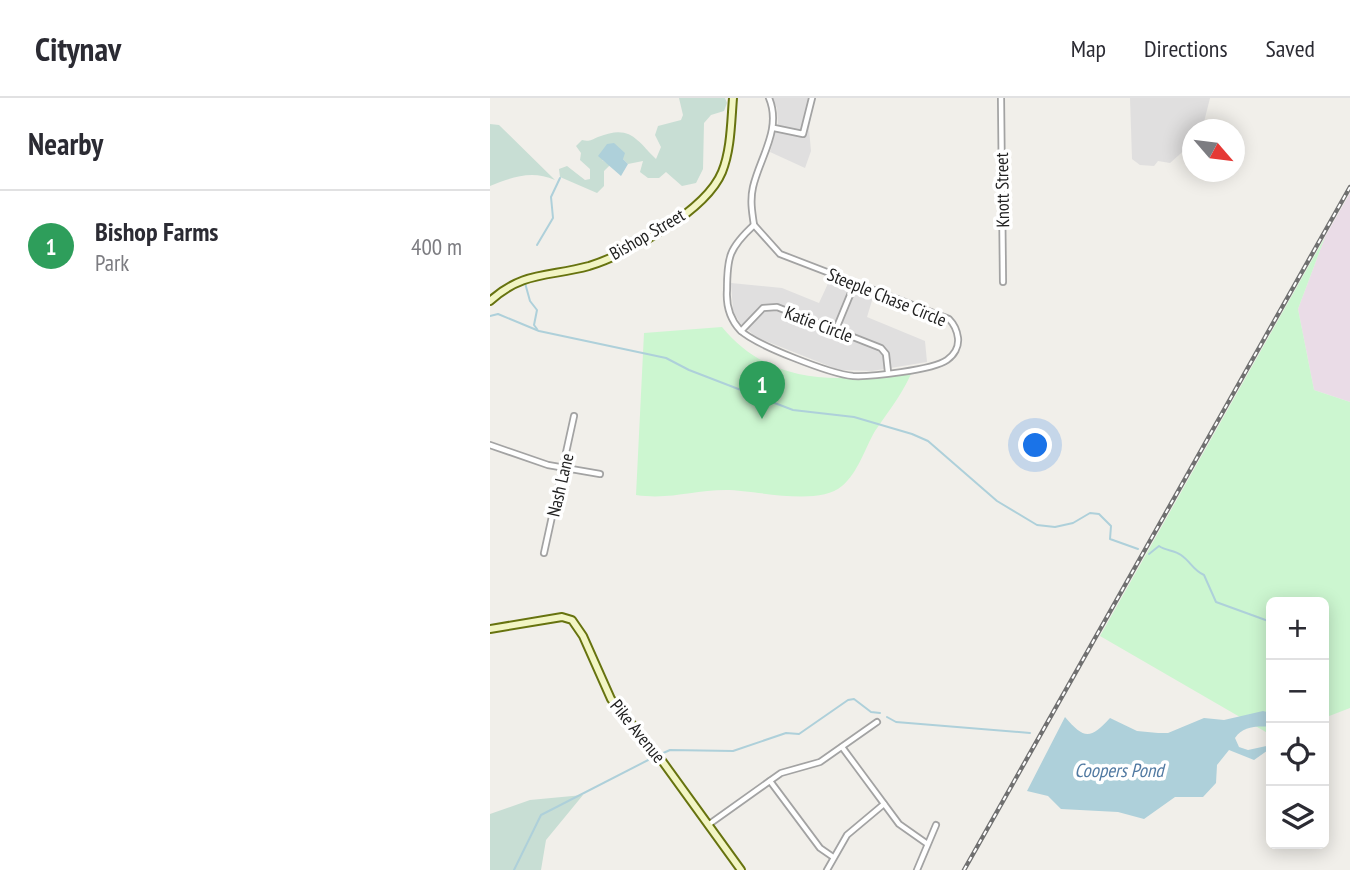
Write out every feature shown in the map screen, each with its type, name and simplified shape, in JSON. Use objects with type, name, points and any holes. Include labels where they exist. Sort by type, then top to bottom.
[{"type":"street","name":"Bishop Street","points":[[490,301],[522,278],[589,266],[607,259],[664,229],[695,205],[715,185],[722,172],[733,98]]},
{"type":"street","points":[[741,331],[729,310],[727,265],[734,245],[754,225],[751,198],[753,186],[774,128],[770,98]]},
{"type":"street","points":[[774,128],[803,134],[812,98]]},
{"type":"street","name":"Knott Street","points":[[1001,98],[1003,282]]},
{"type":"street","name":"Steeple Chase Circle","points":[[741,331],[757,342],[841,374],[865,376],[930,366],[948,360],[958,345],[957,330],[943,317],[780,254],[754,225]]},
{"type":"street","points":[[836,329],[855,283]]},
{"type":"street","name":"Katie Circle","points":[[741,331],[757,312],[769,306],[881,348],[886,354],[888,372]]},
{"type":"street","name":"Nash Lane","points":[[544,553],[575,416]]},
{"type":"street","points":[[490,445],[564,469],[600,474]]},
{"type":"street","name":"Pike Avenue","points":[[490,629],[562,617],[572,620],[583,636],[611,699],[658,756],[741,870]]},
{"type":"street","points":[[708,825],[781,773],[820,762],[877,722]]},
{"type":"street","points":[[842,747],[905,829],[926,843]]},
{"type":"street","points":[[770,781],[820,848],[833,857]]},
{"type":"street","points":[[827,870],[847,835],[884,804]]},
{"type":"street","points":[[918,870],[926,843],[936,825]]},
{"type":"shaded area","points":[[772,98],[814,98],[809,129],[811,151],[805,168],[770,152],[778,123],[777,108]]},
{"type":"shaded area","points":[[1130,98],[1210,98],[1205,119],[1182,119],[1182,152],[1170,163],[1158,161],[1154,166],[1140,165],[1132,159]]},
{"type":"shaded area","points":[[1350,193],[1350,402],[1314,390],[1298,309],[1325,237]]},
{"type":"shaded area","points":[[831,277],[874,294],[867,317],[925,341],[927,362],[872,371],[839,370],[756,337],[740,323],[733,311],[731,283],[782,288],[819,303]]},
{"type":"green space","points":[[679,98],[725,98],[727,103],[724,111],[711,115],[704,123],[703,169],[696,183],[682,186],[666,172],[659,178],[648,178],[640,172],[643,161],[628,164],[623,159],[602,160],[610,165],[604,171],[604,186],[597,193],[560,177],[559,169],[567,166],[585,180],[590,179],[590,169],[580,160],[581,153],[576,146],[582,140],[609,133],[618,132],[632,136],[656,159],[661,147],[655,135],[658,126],[681,120],[683,115]]},
{"type":"green space","points":[[490,124],[499,125],[555,180],[530,175],[490,186]]},
{"type":"green space","points":[[1325,237],[1298,309],[1314,390],[1350,402],[1350,708],[1329,716],[1329,597],[1266,597],[1266,732],[1100,636]]},
{"type":"green space","points":[[722,327],[742,347],[763,361],[786,371],[836,378],[862,377],[914,367],[875,431],[857,467],[842,486],[831,492],[803,496],[726,490],[660,496],[636,495],[644,333]]},
{"type":"green space","points":[[583,795],[546,840],[541,870],[490,870],[490,814],[530,800]]},
{"type":"water","points":[[614,143],[625,153],[623,159],[628,164],[621,176],[598,156],[607,144]]},
{"type":"water","name":"Coopers Pond","points":[[1266,712],[1266,727],[1246,729],[1235,738],[1239,747],[1248,750],[1266,746],[1266,752],[1254,760],[1229,750],[1217,765],[1216,783],[1203,797],[1175,797],[1144,819],[1118,812],[1061,809],[1048,796],[1027,791],[1065,717],[1077,730],[1087,734],[1097,730],[1110,718],[1137,731],[1158,733],[1168,733],[1204,718],[1224,720]]},
{"type":"waterway","points":[[537,245],[553,218],[551,197],[560,178]]},
{"type":"waterway","points":[[525,283],[530,301],[537,310],[534,325],[537,329]]},
{"type":"waterway","points":[[490,316],[498,314],[539,331],[666,358],[689,370],[793,410],[854,417],[912,434],[928,441],[997,501],[1037,525],[1055,527],[1073,523],[1090,513],[1099,514],[1111,526],[1110,539],[1138,549]]},
{"type":"waterway","points":[[1149,554],[1159,546],[1178,553],[1204,575],[1216,602],[1266,620]]},
{"type":"waterway","points":[[661,754],[670,750],[733,751],[786,733],[799,734],[848,700],[854,699],[871,712],[880,713]]},
{"type":"waterway","points":[[887,717],[896,722],[1030,733]]},
{"type":"waterway","points":[[514,870],[541,815],[656,756]]},
{"type":"railway","points":[[964,870],[1350,187]]},
{"type":"place","name":"Bishop Farms","points":[[762,419]]}]
